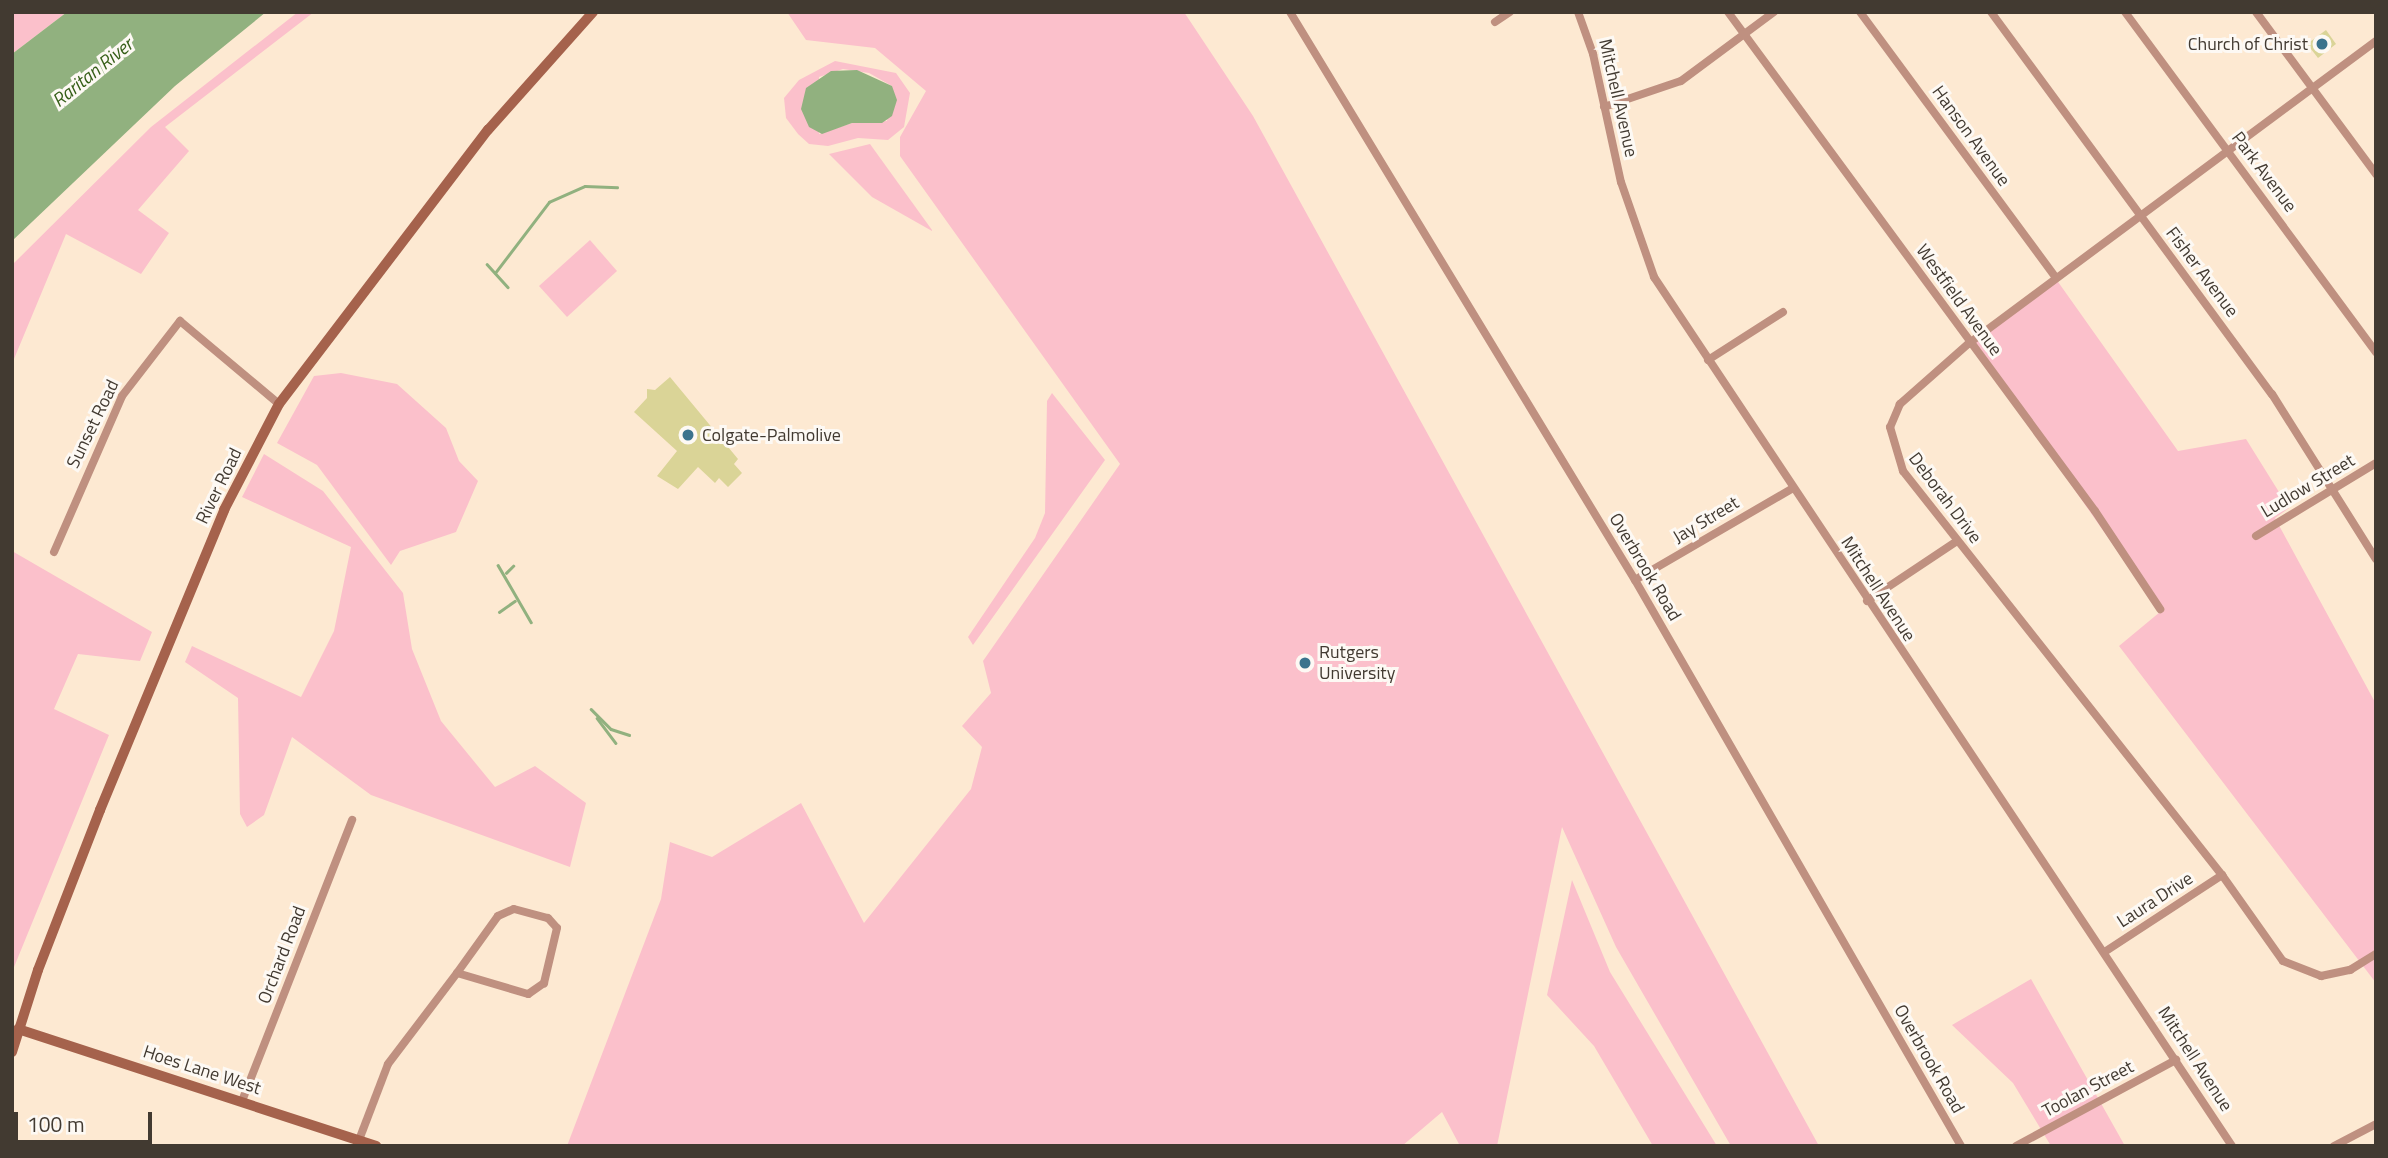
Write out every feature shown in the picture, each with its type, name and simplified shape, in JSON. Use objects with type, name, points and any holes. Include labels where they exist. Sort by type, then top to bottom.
[{"type":"main road","name":"River Road","points":[[12,1052],[18,1029],[224,510],[279,404],[488,130],[593,12]]},
{"type":"main road","name":"Hoes Lane West","points":[[18,1029],[376,1146]]},
{"type":"street","name":"Overbrook Road","points":[[1290,12],[1635,580],[1961,1146]]},
{"type":"street","points":[[1495,22],[1510,12]]},
{"type":"street","name":"Mitchell Avenue","points":[[1578,12],[1635,232],[1654,277],[1867,601],[2106,951],[2232,1146]]},
{"type":"street","name":"Westfield Avenue","points":[[1728,12],[1970,342],[2160,609]]},
{"type":"street","points":[[1604,107],[1673,86],[1774,12]]},
{"type":"street","name":"Hanson Avenue","points":[[1860,12],[2056,278]]},
{"type":"street","name":"Fisher Avenue","points":[[1991,12],[2272,394],[2376,559]]},
{"type":"street","name":"Park Avenue","points":[[2125,12],[2376,352]]},
{"type":"street","points":[[2256,12],[2376,174]]},
{"type":"street","name":"Deborah Drive","points":[[2376,41],[1970,342],[1900,404],[1890,427],[1895,459],[2292,968],[2337,975],[2376,954]]},
{"type":"street","points":[[1708,360],[1783,312]]},
{"type":"street","name":"Sunset Road","points":[[54,552],[122,396],[180,321],[279,404]]},
{"type":"street","name":"Ludlow Street","points":[[2256,536],[2376,463]]},
{"type":"street","name":"Jay Street","points":[[1635,580],[1793,488]]},
{"type":"street","points":[[1867,601],[1957,541]]},
{"type":"street","name":"Orchard Road","points":[[242,1101],[352,820]]},
{"type":"street","name":"Laura Drive","points":[[2106,951],[2222,875]]},
{"type":"street","points":[[359,1140],[388,1064],[457,973],[506,910],[548,918],[557,928],[544,983],[537,991],[517,993],[457,973]]},
{"type":"street","name":"Toolan Street","points":[[2016,1146],[2176,1060]]},
{"type":"street","points":[[2334,1146],[2376,1124]]},
{"type":"shaded area","points":[[12,12],[67,12],[12,54]]},
{"type":"shaded area","points":[[298,12],[314,12],[165,127],[189,151],[138,210],[169,233],[141,274],[66,234],[14,359],[12,265],[151,127]]},
{"type":"shaded area","name":"Rutgers University","points":[[787,12],[1184,12],[1253,116],[1819,1146],[1731,1146],[1616,947],[1562,827],[1497,1146],[1460,1146],[1442,1112],[1402,1146],[567,1146],[661,899],[670,842],[712,857],[801,803],[864,923],[971,789],[982,747],[962,726],[991,693],[983,661],[1120,464],[900,156],[900,137],[926,91],[875,48],[806,40]]},
{"type":"shaded area","points":[[835,61],[896,73],[910,93],[904,127],[888,140],[858,138],[828,146],[809,144],[786,118],[784,98],[799,80]],"holes":[[[843,69],[869,73],[892,86],[887,121],[852,123],[819,134],[819,77]]]},
{"type":"shaded area","points":[[870,144],[932,231],[872,197],[829,154]]},
{"type":"shaded area","points":[[590,240],[617,271],[567,317],[539,286]]},
{"type":"shaded area","points":[[2056,279],[2178,451],[2246,439],[2289,508],[2275,518],[2376,704],[2376,983],[2119,646],[2160,612],[1972,343]]},
{"type":"shaded area","points":[[341,373],[397,384],[446,428],[459,461],[478,481],[456,532],[400,551],[391,565],[317,465],[277,443],[314,376]]},
{"type":"shaded area","points":[[1052,393],[1105,460],[973,645],[968,637],[1035,538],[1045,513],[1047,401]]},
{"type":"shaded area","points":[[264,454],[323,491],[403,593],[412,649],[441,721],[495,787],[535,766],[586,803],[570,867],[371,795],[292,737],[264,815],[247,827],[240,814],[238,698],[185,662],[192,646],[301,697],[334,631],[351,547],[242,497]]},
{"type":"shaded area","points":[[12,551],[152,632],[140,661],[78,654],[54,709],[109,735],[12,972]]},
{"type":"shaded area","points":[[1572,880],[1610,972],[1717,1146],[1653,1146],[1594,1046],[1547,995]]},
{"type":"shaded area","points":[[2031,979],[2125,1146],[2051,1146],[2013,1083],[1952,1025]]},
{"type":"water","name":"Raritan River","points":[[67,12],[266,12],[175,86],[12,241],[12,54]]},
{"type":"water","points":[[857,70],[892,86],[897,100],[892,116],[882,123],[852,123],[822,134],[809,127],[801,109],[806,88],[831,71]]},
{"type":"building","name":"Church of Christ","points":[[2326,30],[2336,44],[2318,58],[2307,44]]},
{"type":"building","name":"Colgate-Palmolive","points":[[670,377],[738,459],[734,464],[742,473],[728,487],[719,478],[715,483],[698,467],[678,489],[657,476],[677,451],[634,412],[647,398],[647,389],[655,390]]},
{"type":"waterway","points":[[495,273],[549,202],[585,186],[617,187]]},
{"type":"waterway","points":[[487,264],[508,287]]},
{"type":"waterway","points":[[498,565],[531,622]]},
{"type":"waterway","points":[[506,573],[513,566]]},
{"type":"waterway","points":[[499,612],[515,601]]},
{"type":"waterway","points":[[591,709],[611,729],[629,735]]},
{"type":"waterway","points":[[597,718],[616,743]]},
{"type":"place","name":"Church of Christ","points":[[2322,44]]},
{"type":"place","name":"Colgate-Palmolive","points":[[688,435]]},
{"type":"place","name":"Rutgers University","points":[[1305,663]]}]
